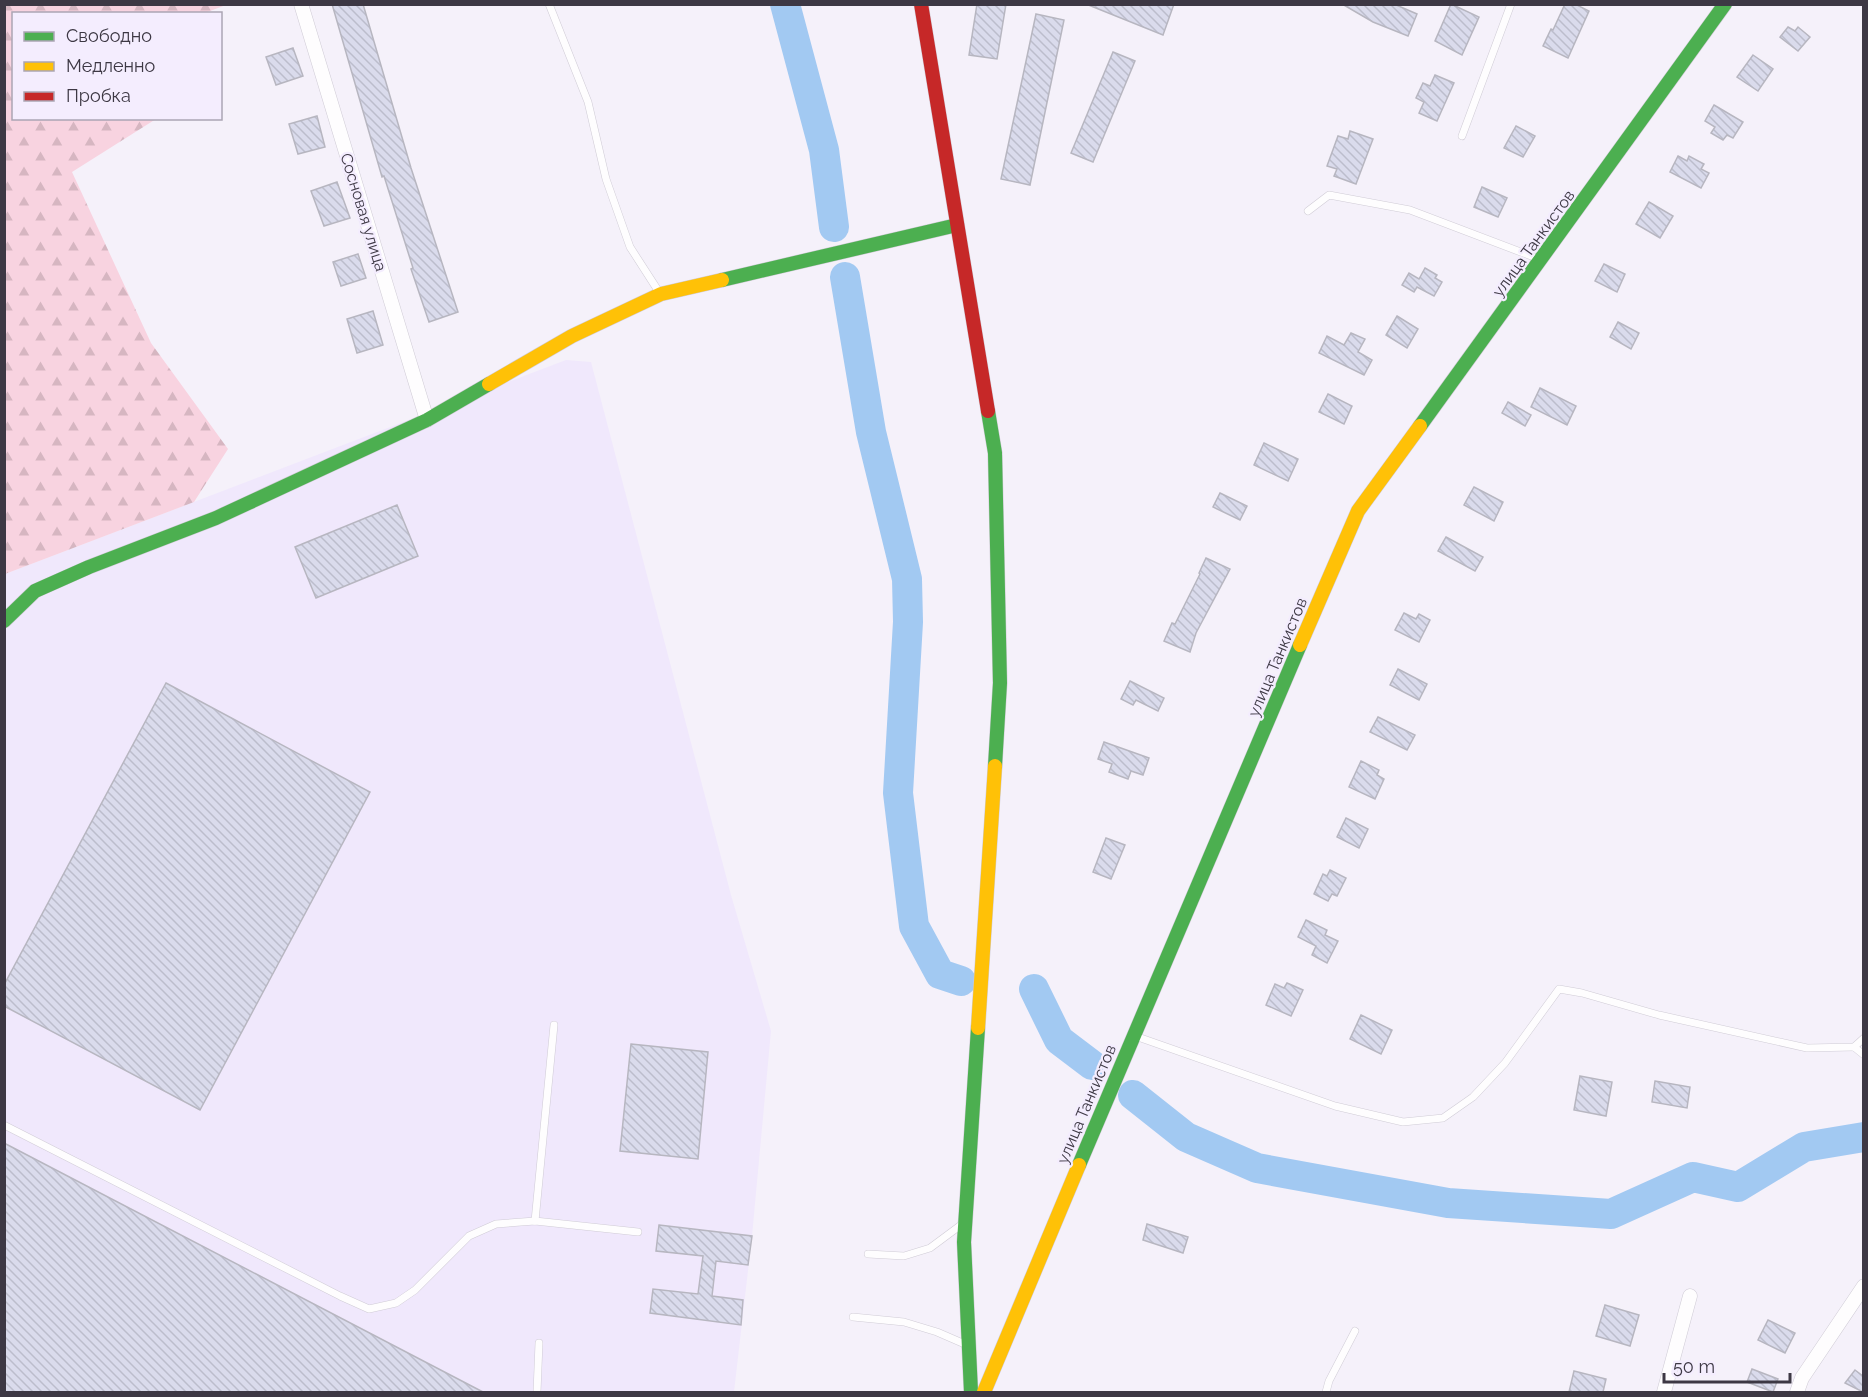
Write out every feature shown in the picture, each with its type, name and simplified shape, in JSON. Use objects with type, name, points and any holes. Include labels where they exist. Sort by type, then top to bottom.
[{"type":"street","name":"Сосновая улица","points":[[301,4],[427,420]]},
{"type":"street","points":[[921,4],[995,453],[1000,682],[964,1242],[971,1392]]},
{"type":"street","name":"улица Танкистов","points":[[984,1392],[1133,1035],[1358,511],[1725,4]]},
{"type":"street","points":[[4,621],[35,591],[89,567],[216,518],[427,420],[572,336],[661,294],[957,225]]},
{"type":"street","points":[[1797,1392],[1802,1378],[1863,1286]]},
{"type":"street","points":[[1664,1392],[1690,1296]]},
{"type":"lane","points":[[549,4],[588,102],[606,179],[630,247],[661,294]]},
{"type":"lane","points":[[1462,136],[1512,4]]},
{"type":"lane","points":[[1308,211],[1329,195],[1410,210],[1541,260]]},
{"type":"lane","points":[[1133,1035],[1335,1107],[1403,1122],[1443,1118],[1473,1097],[1505,1064],[1559,989],[1807,1048],[1854,1047],[1863,1055]]},
{"type":"lane","points":[[535,1221],[554,1025]]},
{"type":"lane","points":[[1854,1047],[1863,1038]]},
{"type":"lane","points":[[4,1125],[369,1309],[396,1303],[415,1290],[469,1236],[496,1224],[535,1221],[638,1232]]},
{"type":"lane","points":[[868,1254],[904,1256],[930,1248],[965,1221]]},
{"type":"lane","points":[[853,1317],[904,1322],[937,1332],[969,1346]]},
{"type":"lane","points":[[1326,1392],[1329,1381],[1355,1330]]},
{"type":"lane","points":[[537,1392],[539,1343]]},
{"type":"shaded area","points":[[566,360],[591,362],[731,895],[771,1031],[752,1236],[734,1392],[5,1392],[5,574]]},
{"type":"green space","points":[[5,4],[226,5],[207,12],[12,12],[12,120],[154,120],[72,172],[151,343],[228,449],[194,502],[5,574]]},
{"type":"building","points":[[332,4],[363,4],[411,168],[458,312],[429,322],[384,176],[382,177]]},
{"type":"building","points":[[977,4],[1006,4],[997,59],[969,55]]},
{"type":"building","points":[[1086,4],[1174,4],[1163,35]]},
{"type":"building","points":[[1342,4],[1394,4],[1417,14],[1408,36],[1373,22]]},
{"type":"building","points":[[1451,4],[1479,17],[1462,55],[1435,41]]},
{"type":"building","points":[[1565,4],[1575,4],[1589,11],[1568,58],[1543,46]]},
{"type":"building","points":[[1036,14],[1064,20],[1030,185],[1001,179]]},
{"type":"building","points":[[1788,27],[1795,31],[1798,27],[1810,37],[1798,51],[1780,37]]},
{"type":"building","points":[[293,48],[303,76],[276,85],[266,57]]},
{"type":"building","points":[[1113,52],[1135,61],[1093,162],[1071,153]]},
{"type":"building","points":[[1753,55],[1773,69],[1758,91],[1737,77]]},
{"type":"building","points":[[1435,75],[1454,83],[1437,121],[1419,113],[1424,102],[1416,98],[1423,83],[1430,86]]},
{"type":"building","points":[[1714,105],[1743,122],[1733,138],[1727,135],[1723,140],[1711,133],[1715,127],[1705,121]]},
{"type":"building","points":[[317,116],[325,147],[298,154],[289,124]]},
{"type":"building","points":[[1516,126],[1535,136],[1523,157],[1504,148]]},
{"type":"building","points":[[1350,131],[1373,139],[1356,184],[1334,176],[1337,169],[1327,166],[1338,136],[1348,139]]},
{"type":"building","points":[[1678,156],[1687,161],[1689,156],[1704,164],[1701,169],[1709,173],[1701,188],[1670,172]]},
{"type":"building","points":[[337,182],[350,218],[324,226],[311,191]]},
{"type":"building","points":[[1482,187],[1507,198],[1498,217],[1474,207]]},
{"type":"building","points":[[1649,202],[1673,216],[1660,238],[1636,224]]},
{"type":"building","points":[[358,254],[366,278],[341,286],[333,262]]},
{"type":"building","points":[[1604,264],[1625,274],[1617,292],[1595,281]]},
{"type":"building","points":[[1425,268],[1437,275],[1435,278],[1442,282],[1434,296],[1417,287],[1414,292],[1402,285],[1409,273],[1419,279]]},
{"type":"building","points":[[373,311],[383,345],[357,353],[347,319]]},
{"type":"building","points":[[1397,316],[1418,329],[1407,348],[1386,335]]},
{"type":"building","points":[[1618,322],[1639,333],[1631,349],[1610,337]]},
{"type":"building","points":[[1351,333],[1365,339],[1358,352],[1372,360],[1364,375],[1319,353],[1327,336],[1344,345]]},
{"type":"building","points":[[1540,388],[1576,406],[1567,425],[1531,407]]},
{"type":"building","points":[[1328,394],[1352,406],[1344,424],[1319,412]]},
{"type":"building","points":[[1508,402],[1531,415],[1525,426],[1502,413]]},
{"type":"building","points":[[1264,443],[1298,459],[1288,481],[1254,465]]},
{"type":"building","points":[[1474,487],[1503,502],[1494,521],[1464,505]]},
{"type":"building","points":[[1220,493],[1247,506],[1240,520],[1213,507]]},
{"type":"building","points":[[397,505],[418,556],[316,598],[295,547]]},
{"type":"building","points":[[1446,537],[1483,557],[1475,571],[1438,551]]},
{"type":"building","points":[[1206,558],[1230,569],[1196,633],[1190,652],[1164,641],[1172,623],[1175,624]]},
{"type":"building","points":[[1404,613],[1416,619],[1419,614],[1430,620],[1419,642],[1395,630]]},
{"type":"building","points":[[1398,669],[1427,684],[1419,700],[1390,685]]},
{"type":"building","points":[[1130,681],[1164,698],[1158,711],[1136,700],[1133,705],[1121,699]]},
{"type":"building","points":[[166,683],[370,792],[200,1110],[4,1006],[4,985]]},
{"type":"building","points":[[1378,717],[1415,735],[1407,750],[1370,732]]},
{"type":"building","points":[[1104,742],[1149,758],[1143,775],[1131,771],[1128,779],[1109,772],[1112,764],[1098,759]]},
{"type":"building","points":[[1361,761],[1379,770],[1377,775],[1384,779],[1375,799],[1349,787]]},
{"type":"building","points":[[1346,818],[1368,829],[1359,848],[1337,837]]},
{"type":"building","points":[[1106,838],[1125,845],[1111,879],[1093,872]]},
{"type":"building","points":[[1330,870],[1346,878],[1337,896],[1332,894],[1328,901],[1314,894],[1323,874],[1327,876]]},
{"type":"building","points":[[1306,920],[1327,930],[1325,935],[1338,941],[1327,963],[1312,955],[1316,946],[1298,937]]},
{"type":"building","points":[[1287,983],[1303,990],[1291,1016],[1266,1005],[1275,984],[1284,988]]},
{"type":"building","points":[[1361,1015],[1392,1030],[1381,1054],[1350,1039]]},
{"type":"building","points":[[631,1044],[708,1052],[698,1159],[620,1151]]},
{"type":"building","points":[[1580,1076],[1612,1082],[1606,1116],[1574,1110]]},
{"type":"building","points":[[1655,1081],[1690,1087],[1687,1108],[1652,1102]]},
{"type":"building","points":[[4,1143],[483,1392],[4,1392]]},
{"type":"building","points":[[1147,1224],[1188,1237],[1183,1253],[1143,1240]]},
{"type":"building","points":[[659,1225],[752,1236],[748,1265],[716,1261],[712,1296],[743,1300],[741,1325],[650,1313],[653,1289],[698,1294],[703,1256],[656,1251]]},
{"type":"building","points":[[1605,1305],[1639,1315],[1630,1346],[1596,1336]]},
{"type":"building","points":[[1768,1320],[1795,1333],[1785,1353],[1758,1340]]},
{"type":"building","points":[[1752,1369],[1778,1379],[1773,1392],[1747,1382]]},
{"type":"building","points":[[1855,1370],[1863,1376],[1863,1392],[1845,1383]]},
{"type":"building","points":[[1574,1371],[1606,1379],[1603,1392],[1569,1392]]},
{"type":"waterway","points":[[785,4],[824,150],[834,227]]},
{"type":"waterway","points":[[845,277],[871,432],[907,579],[908,622],[898,793],[914,926],[940,974],[961,981]]},
{"type":"waterway","points":[[1034,989],[1059,1040],[1092,1065]]},
{"type":"waterway","points":[[1133,1095],[1186,1137],[1257,1168],[1448,1203],[1611,1214],[1693,1177],[1738,1187],[1804,1147],[1864,1137]]},
{"type":"traffic: fast","points":[[1420,426],[1725,4]]},
{"type":"traffic: fast","points":[[722,280],[957,225]]},
{"type":"traffic: fast","points":[[4,621],[35,591],[89,567],[216,518],[427,420],[489,384]]},
{"type":"traffic: fast","points":[[988,411],[995,453],[1000,683],[995,766]]},
{"type":"traffic: fast","points":[[1079,1165],[1300,645]]},
{"type":"traffic: fast","points":[[971,1392],[964,1242],[978,1028]]},
{"type":"traffic: slow","points":[[489,384],[572,336],[661,294],[722,280]]},
{"type":"traffic: slow","points":[[1300,645],[1358,511],[1420,426]]},
{"type":"traffic: slow","points":[[978,1028],[995,766]]},
{"type":"traffic: slow","points":[[984,1392],[1079,1165]]},
{"type":"traffic: jam","points":[[921,4],[988,411]]}]
